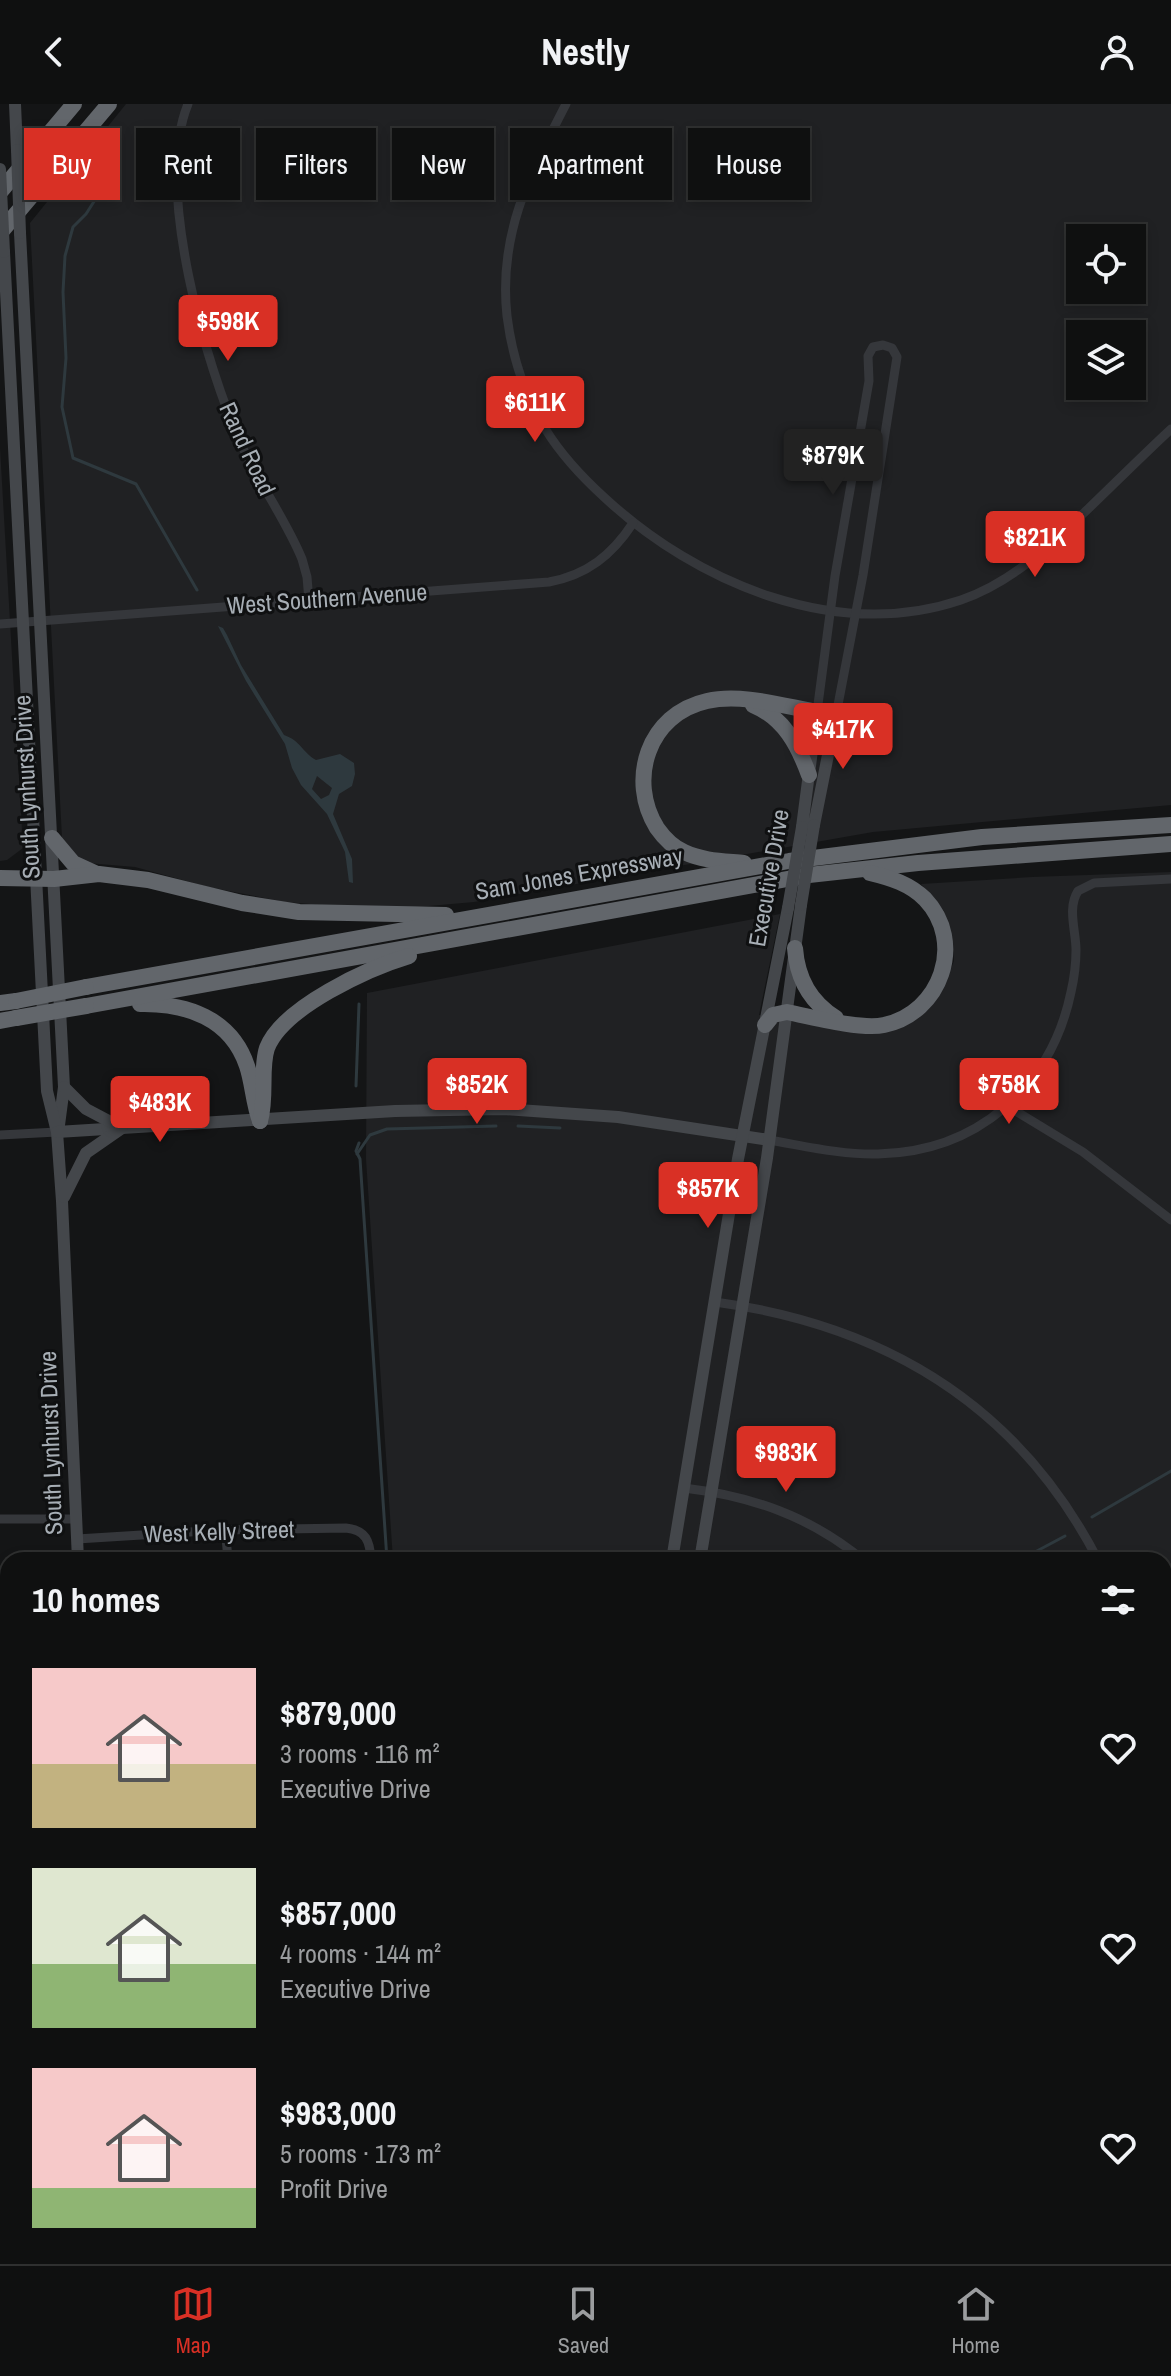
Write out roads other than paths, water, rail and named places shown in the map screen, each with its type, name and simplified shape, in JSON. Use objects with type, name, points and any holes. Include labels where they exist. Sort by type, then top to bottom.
[{"type":"highway","points":[[0,192],[74,104]]},
{"type":"highway","points":[[0,233],[109,104]]},
{"type":"highway","points":[[741,700],[764,710],[784,727],[799,748],[809,775]]},
{"type":"highway","points":[[767,864],[710,860],[685,853],[660,833],[643,794],[642,776],[647,754],[665,725],[705,701],[741,700],[817,712]]},
{"type":"highway","name":"Sam Jones Expressway","points":[[8,1002],[767,864],[883,847],[982,837],[1171,825]]},
{"type":"highway","points":[[52,838],[73,863],[99,874]]},
{"type":"highway","name":"Sam Jones Expressway","points":[[8,1020],[809,875],[1171,844]]},
{"type":"highway","points":[[1050,852],[1171,852]]},
{"type":"highway","points":[[765,1025],[773,1015],[787,1012],[881,1026],[916,1011],[936,988],[945,959],[941,924],[924,899],[911,888],[890,878],[857,871]]},
{"type":"highway","points":[[0,878],[36,880],[99,874],[132,877],[242,903],[299,912],[497,914]]},
{"type":"highway","points":[[260,1121],[265,1103],[266,1054],[270,1041],[281,1027],[322,996],[368,970],[476,935]]},
{"type":"highway","points":[[795,948],[798,969],[808,991],[819,1006],[844,1022]]},
{"type":"highway","points":[[86,1006],[167,1005],[184,1007],[209,1018],[223,1028],[239,1049],[248,1069],[252,1101],[260,1121]]},
{"type":"main road","name":"South Lynhurst Drive","points":[[15,104],[64,1087],[57,1132]]},
{"type":"main road","name":"South Lynhurst Drive","points":[[0,167],[47,1091],[57,1132],[62,1201],[78,1552]]},
{"type":"main road","points":[[817,712],[837,710]]},
{"type":"main road","name":"Executive Drive","points":[[673,1552],[743,1135],[765,1025],[795,906],[808,826],[837,710]]},
{"type":"main road","name":"Executive Drive","points":[[808,826],[809,775],[817,712]]},
{"type":"main road","name":"Executive Drive","points":[[701,1552],[769,1140],[795,948],[795,906]]},
{"type":"main road","points":[[64,1087],[86,1109],[122,1128]]},
{"type":"main road","points":[[57,1132],[452,1109],[539,1110],[631,1118],[769,1140]]},
{"type":"main road","points":[[62,1201],[86,1153],[122,1128]]},
{"type":"street","name":"Rand Road","points":[[188,104],[180,129],[177,164],[184,242],[200,325],[216,380],[237,433],[302,559],[309,601]]},
{"type":"street","points":[[566,104],[528,180],[514,221],[506,277],[510,334],[522,381],[551,438],[585,480],[633,523],[683,557],[729,581],[780,600],[830,610],[878,613],[961,600],[998,583],[1047,548],[1171,429]]},
{"type":"street","name":"Executive Drive","points":[[817,712],[830,610],[869,381],[868,356],[873,347],[883,345],[892,348],[897,357],[856,613],[837,710]]},
{"type":"street","name":"West Southern Avenue","points":[[0,624],[558,580],[579,573],[602,559],[619,544],[633,523]]},
{"type":"street","points":[[769,1140],[855,1153],[906,1152],[956,1137],[1009,1107],[1022,1094],[1046,1058],[1066,1013],[1076,962],[1071,906],[1078,891],[1094,883],[1171,879]]},
{"type":"street","points":[[1009,1107],[1083,1152],[1171,1220]]},
{"type":"street","points":[[0,1135],[57,1132]]},
{"type":"street","points":[[715,1302],[804,1319],[845,1332],[903,1360],[957,1394],[1002,1431],[1041,1473],[1093,1552]]},
{"type":"street","points":[[684,1488],[741,1497],[779,1509],[838,1540],[853,1552]]},
{"type":"street","points":[[0,1519],[75,1519]]},
{"type":"street","name":"West Kelly Street","points":[[77,1539],[222,1530],[346,1528],[361,1532],[369,1541],[370,1552]]},
{"type":"street","points":[[222,1530],[227,1552]]},
{"type":"waterway","points":[[95,200],[73,227],[65,256],[66,358],[62,407],[73,458],[136,484],[197,590]]},
{"type":"waterway","points":[[356,1086],[359,1004]]},
{"type":"waterway","points":[[357,1154],[370,1135],[387,1129],[496,1126]]},
{"type":"waterway","points":[[518,1126],[560,1128]]},
{"type":"waterway","points":[[359,1143],[356,1151],[360,1159],[386,1552]]},
{"type":"waterway","points":[[1092,1517],[1171,1471]]},
{"type":"waterway","points":[[1035,1552],[1065,1536]]}]
